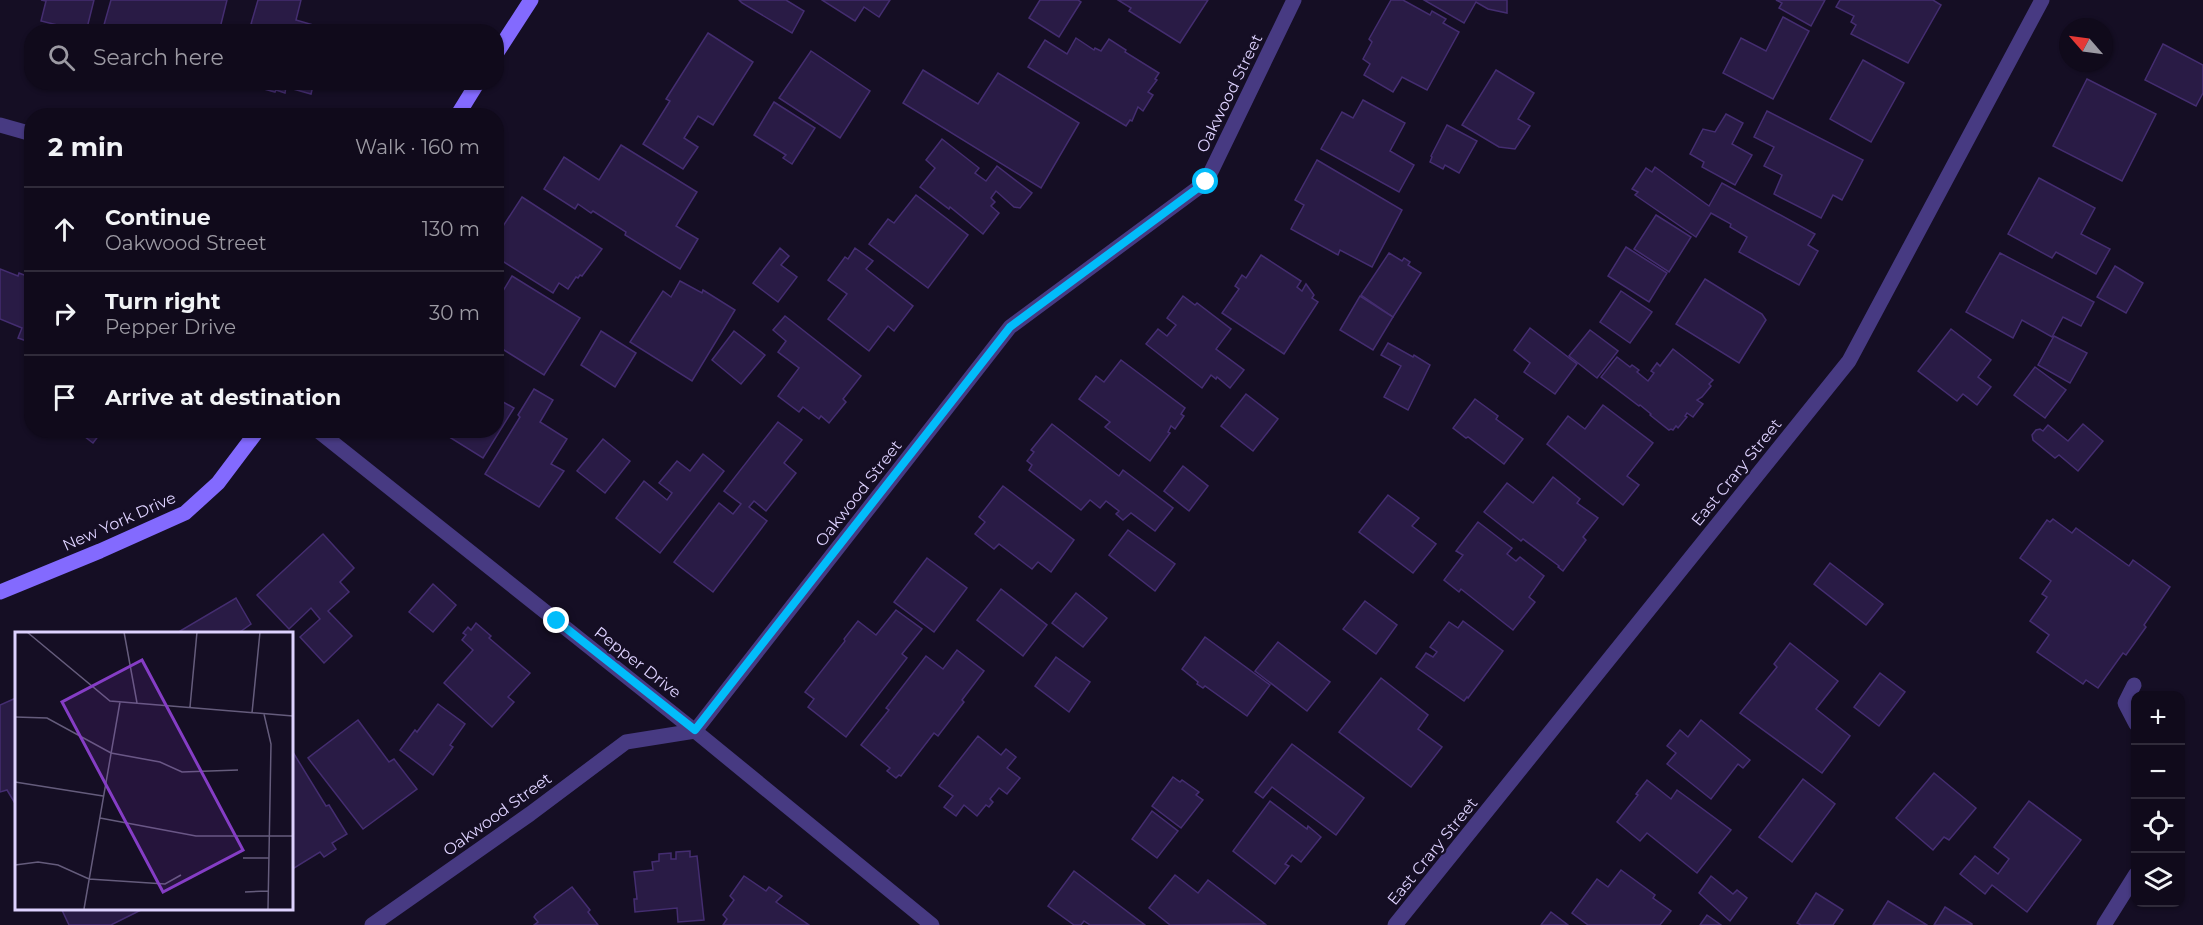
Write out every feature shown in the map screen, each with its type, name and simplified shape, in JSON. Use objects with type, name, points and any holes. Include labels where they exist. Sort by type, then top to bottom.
[{"type":"street","points":[[504,42],[531,0]]},
{"type":"street","name":"Oakwood Street","points":[[372,925],[626,742],[695,730],[1010,327],[1206,182],[1294,0]]},
{"type":"street","name":"East Crary Street","points":[[1395,925],[1849,361],[2042,0]]},
{"type":"street","points":[[462,108],[473,90]]},
{"type":"street","points":[[0,125],[24,132]]},
{"type":"street","name":"New York Drive","points":[[0,592],[185,513],[218,483],[252,438]]},
{"type":"street","name":"Pepper Drive","points":[[327,438],[695,730],[932,925]]},
{"type":"street","points":[[2131,691],[2134,686]]},
{"type":"street","points":[[2131,691],[2124,703],[2131,715]]},
{"type":"street","points":[[2104,925],[2131,882]]},
{"type":"building","points":[[41,0],[94,0],[88,24],[53,24],[41,21],[46,1]]},
{"type":"building","points":[[111,0],[227,0],[221,24],[104,24]]},
{"type":"building","points":[[258,0],[301,0],[296,20],[310,24],[251,24]]},
{"type":"building","points":[[739,0],[786,0],[804,11],[792,33]]},
{"type":"building","points":[[822,0],[890,0],[879,17],[864,7],[855,21]]},
{"type":"building","points":[[1040,0],[1078,0],[1081,2],[1059,37],[1029,18]]},
{"type":"building","points":[[1118,0],[1208,0],[1180,43],[1129,11],[1131,8]]},
{"type":"building","points":[[1391,0],[1403,0],[1430,15],[1432,11],[1446,19],[1443,23],[1459,32],[1427,90],[1402,77],[1393,92],[1364,75],[1370,64],[1363,59],[1372,42],[1369,39]]},
{"type":"building","points":[[1424,0],[1507,0],[1507,13],[1488,9],[1476,2],[1464,23]]},
{"type":"building","points":[[1776,0],[1825,0],[1811,26],[1779,8],[1782,3]]},
{"type":"building","points":[[1840,0],[1933,0],[1941,5],[1908,63],[1851,34],[1856,25],[1851,22],[1854,16],[1836,7]]},
{"type":"building","points":[[1783,17],[1809,31],[1773,99],[1723,73],[1741,38],[1766,51]]},
{"type":"building","points":[[708,33],[753,62],[713,125],[698,116],[684,138],[698,147],[683,169],[643,144],[670,101],[666,99]]},
{"type":"building","points":[[1076,38],[1094,50],[1095,48],[1101,51],[1109,39],[1159,73],[1148,92],[1153,95],[1143,111],[1138,107],[1132,121],[1130,120],[1126,126],[1028,67],[1045,40],[1067,54]]},
{"type":"building","points":[[2163,44],[2203,65],[2203,93],[2196,106],[2145,80]]},
{"type":"building","points":[[811,51],[870,91],[840,138],[779,98]]},
{"type":"building","points":[[1863,60],[1904,83],[1871,142],[1830,119]]},
{"type":"building","points":[[923,70],[978,104],[998,73],[1079,123],[1041,188],[903,103]]},
{"type":"building","points":[[1496,70],[1534,93],[1518,119],[1530,126],[1515,149],[1499,147],[1462,125]]},
{"type":"building","points":[[2087,79],[2156,114],[2122,181],[2053,146]]},
{"type":"building","points":[[297,90],[312,90],[311,94]]},
{"type":"building","points":[[1363,100],[1405,123],[1390,151],[1414,165],[1399,192],[1321,149],[1342,112],[1353,118]]},
{"type":"building","points":[[774,102],[815,128],[792,164],[783,158],[786,155],[754,135]]},
{"type":"building","points":[[1767,111],[1863,160],[1842,200],[1833,195],[1821,218],[1774,194],[1782,175],[1764,166],[1774,147],[1754,137]]},
{"type":"building","points":[[1726,114],[1743,123],[1732,144],[1752,155],[1735,185],[1702,167],[1704,162],[1690,154],[1703,129],[1715,132]]},
{"type":"building","points":[[1447,125],[1477,141],[1459,173],[1445,165],[1443,169],[1430,162]]},
{"type":"building","points":[[942,139],[979,168],[975,173],[986,181],[997,166],[1032,193],[1020,208],[1014,207],[996,191],[991,198],[995,202],[991,206],[999,213],[983,234],[950,207],[949,209],[920,187],[935,168],[926,160]]},
{"type":"building","points":[[621,145],[697,192],[676,226],[698,239],[680,269],[625,235],[626,232],[593,211],[591,213],[578,204],[575,209],[544,189],[564,157],[599,180]]},
{"type":"building","points":[[1317,160],[1402,210],[1372,267],[1340,250],[1338,255],[1291,229],[1304,205],[1295,200]]},
{"type":"building","points":[[1655,167],[1709,206],[1722,183],[1815,234],[1808,245],[1818,251],[1799,285],[1739,252],[1747,237],[1730,227],[1731,224],[1711,213],[1696,237],[1635,195],[1638,192],[1632,189],[1646,168],[1652,172]]},
{"type":"building","points":[[2039,178],[2095,208],[2081,234],[2110,249],[2096,274],[2056,252],[2052,258],[2008,234]]},
{"type":"building","points":[[916,195],[968,235],[928,288],[869,244],[888,219],[894,223]]},
{"type":"building","points":[[522,197],[602,249],[582,276],[576,277],[568,289],[559,283],[553,293],[504,262],[504,225]]},
{"type":"building","points":[[1656,215],[1691,237],[1669,272],[1634,249]]},
{"type":"building","points":[[1626,247],[1667,273],[1649,302],[1608,276]]},
{"type":"building","points":[[780,248],[789,256],[781,265],[797,277],[778,302],[753,283]]},
{"type":"building","points":[[855,248],[873,261],[866,269],[913,306],[894,331],[888,326],[869,351],[828,319],[847,294],[828,280],[845,257],[848,259]]},
{"type":"building","points":[[1389,253],[1402,261],[1404,258],[1410,262],[1408,265],[1421,273],[1393,317],[1361,295]]},
{"type":"building","points":[[2000,253],[2094,302],[2081,326],[2063,317],[2052,337],[2022,320],[2013,338],[1966,312]]},
{"type":"building","points":[[1261,255],[1301,281],[1297,287],[1302,291],[1306,284],[1314,295],[1312,298],[1318,302],[1284,354],[1222,313],[1239,289],[1235,286],[1242,275],[1246,278]]},
{"type":"building","points":[[2115,266],[2143,283],[2126,313],[2097,297]]},
{"type":"building","points":[[0,269],[18,276],[19,273],[24,275],[24,340],[18,338],[22,328],[0,319]]},
{"type":"building","points":[[512,276],[580,318],[544,375],[504,350],[504,289]]},
{"type":"building","points":[[1705,279],[1762,314],[1766,320],[1739,363],[1676,324]]},
{"type":"building","points":[[680,281],[702,293],[703,290],[735,310],[692,381],[630,342],[663,291],[671,297]]},
{"type":"building","points":[[1621,291],[1652,312],[1630,343],[1600,322]]},
{"type":"building","points":[[1183,296],[1195,305],[1197,303],[1231,329],[1216,349],[1244,370],[1230,388],[1211,375],[1202,388],[1146,344],[1158,329],[1167,336],[1176,325],[1167,318]]},
{"type":"building","points":[[1360,296],[1393,317],[1373,350],[1340,330]]},
{"type":"building","points":[[785,316],[861,376],[843,399],[846,402],[829,423],[821,416],[819,419],[803,407],[799,412],[778,396],[799,368],[778,352],[786,341],[773,330]]},
{"type":"building","points":[[1530,328],[1577,364],[1555,394],[1524,372],[1530,363],[1514,350]]},
{"type":"building","points":[[1951,329],[1991,360],[1978,377],[1991,387],[1977,405],[1963,394],[1957,401],[1918,371]]},
{"type":"building","points":[[1590,330],[1618,351],[1597,378],[1569,356]]},
{"type":"building","points":[[601,331],[636,353],[615,387],[581,365]]},
{"type":"building","points":[[734,331],[765,355],[741,384],[712,360]]},
{"type":"building","points":[[2054,336],[2087,353],[2070,383],[2038,365]]},
{"type":"building","points":[[1388,343],[1430,365],[1408,410],[1384,397],[1401,366],[1381,355]]},
{"type":"building","points":[[1673,349],[1713,380],[1709,384],[1711,386],[1697,400],[1703,404],[1693,417],[1687,413],[1685,416],[1687,417],[1678,428],[1676,426],[1673,430],[1669,430],[1640,405],[1601,377],[1617,357],[1630,367],[1632,365],[1639,370],[1637,372],[1648,381],[1657,363],[1660,366]]},
{"type":"building","points":[[1121,360],[1185,408],[1181,414],[1184,416],[1175,429],[1171,426],[1168,432],[1170,433],[1150,461],[1105,427],[1110,422],[1079,399],[1096,376],[1104,382]]},
{"type":"building","points":[[2035,367],[2066,390],[2045,418],[2014,395]]},
{"type":"building","points":[[534,389],[553,400],[540,422],[567,439],[551,464],[564,471],[539,507],[485,474],[520,417],[518,415]]},
{"type":"building","points":[[1246,394],[1278,419],[1253,451],[1221,426]]},
{"type":"building","points":[[1475,399],[1498,416],[1496,419],[1523,439],[1504,464],[1453,428]]},
{"type":"building","points":[[504,402],[514,408],[504,424]]},
{"type":"building","points":[[1603,405],[1653,443],[1627,476],[1639,485],[1623,505],[1547,444],[1568,416],[1585,429]]},
{"type":"building","points":[[778,422],[802,440],[784,463],[796,473],[766,511],[754,501],[749,507],[767,521],[713,592],[674,562],[719,503],[733,514],[741,504],[724,491]]},
{"type":"building","points":[[1052,424],[1119,476],[1123,470],[1173,508],[1155,531],[1131,513],[1123,520],[1116,514],[1119,511],[1106,501],[1100,508],[1090,500],[1081,510],[1029,470],[1032,465],[1027,461],[1034,452],[1031,450]]},
{"type":"building","points":[[2083,424],[2103,441],[2078,471],[2059,455],[2055,458],[2033,440],[2032,435],[2036,430],[2043,431],[2048,425],[2068,441]]},
{"type":"building","points":[[86,438],[97,438],[93,443]]},
{"type":"building","points":[[451,438],[495,438],[483,458]]},
{"type":"building","points":[[603,439],[630,461],[605,493],[577,471]]},
{"type":"building","points":[[703,454],[724,471],[660,553],[616,518],[644,481],[667,500],[672,493],[659,483],[677,461],[690,471]]},
{"type":"building","points":[[1183,466],[1208,486],[1189,511],[1164,491]]},
{"type":"building","points":[[1553,477],[1580,499],[1577,503],[1598,518],[1583,537],[1586,540],[1563,571],[1484,512],[1507,483],[1533,503]]},
{"type":"building","points":[[1003,486],[1074,540],[1051,572],[1038,562],[1032,569],[999,544],[994,549],[975,534],[985,522],[979,517]]},
{"type":"building","points":[[1388,495],[1419,518],[1412,526],[1436,544],[1413,573],[1359,532]]},
{"type":"building","points":[[2053,519],[2072,533],[2076,528],[2129,566],[2133,560],[2170,587],[2144,625],[2146,627],[2126,655],[2123,653],[2098,688],[2086,680],[2083,684],[2037,652],[2049,635],[2030,621],[2047,597],[2042,594],[2051,581],[2020,558],[2047,520],[2050,522]]},
{"type":"building","points":[[1478,522],[1512,548],[1507,554],[1516,561],[1520,557],[1544,576],[1529,597],[1535,602],[1513,630],[1461,589],[1459,592],[1444,580],[1463,555],[1456,551]]},
{"type":"building","points":[[1128,530],[1175,564],[1155,591],[1109,555]]},
{"type":"building","points":[[323,534],[354,568],[340,582],[349,592],[328,611],[352,636],[324,663],[300,637],[320,619],[311,608],[289,629],[257,595]]},
{"type":"building","points":[[927,558],[967,588],[934,632],[894,602]]},
{"type":"building","points":[[1830,563],[1883,604],[1866,625],[1814,584]]},
{"type":"building","points":[[433,584],[456,605],[433,632],[409,612]]},
{"type":"building","points":[[1001,589],[1047,625],[1023,656],[977,620]]},
{"type":"building","points":[[1076,593],[1107,618],[1083,647],[1052,623]]},
{"type":"building","points":[[236,598],[251,624],[240,632],[180,631]]},
{"type":"building","points":[[1365,601],[1397,625],[1376,654],[1343,629]]},
{"type":"building","points":[[896,610],[922,629],[902,654],[907,658],[846,737],[808,707],[814,699],[805,692],[858,621],[876,635]]},
{"type":"building","points":[[1463,621],[1503,651],[1464,701],[1416,667],[1426,653],[1433,657],[1437,652],[1430,647],[1449,622],[1458,628]]},
{"type":"building","points":[[476,623],[491,636],[489,638],[530,673],[508,697],[514,702],[492,727],[444,683],[473,650],[462,640],[466,635],[463,633],[468,627],[471,630]]},
{"type":"building","points":[[1205,637],[1270,685],[1247,716],[1205,686],[1203,688],[1197,684],[1198,682],[1182,669]]},
{"type":"building","points":[[1278,642],[1330,682],[1307,711],[1255,671]]},
{"type":"building","points":[[1790,643],[1838,681],[1816,709],[1850,736],[1822,773],[1740,713],[1777,667],[1774,664]]},
{"type":"building","points":[[957,650],[984,671],[938,736],[934,733],[901,776],[896,778],[887,771],[890,768],[861,745],[889,710],[886,708],[926,656],[943,669]]},
{"type":"building","points":[[1056,657],[1090,682],[1069,712],[1035,686]]},
{"type":"building","points":[[1880,673],[1905,692],[1879,726],[1854,707]]},
{"type":"building","points":[[1381,678],[1428,715],[1418,729],[1442,747],[1411,787],[1339,732]]},
{"type":"building","points":[[15,698],[15,803],[7,790],[0,792],[0,705]]},
{"type":"building","points":[[438,704],[465,724],[450,745],[453,747],[433,775],[400,750]]},
{"type":"building","points":[[358,720],[389,762],[394,759],[417,789],[363,829],[308,758]]},
{"type":"building","points":[[1701,720],[1750,760],[1743,768],[1738,764],[1711,799],[1667,764],[1676,753],[1667,746],[1680,730],[1688,737]]},
{"type":"building","points":[[978,736],[1001,755],[1006,749],[1016,757],[1007,768],[1020,778],[1007,794],[999,788],[990,799],[993,802],[989,807],[986,805],[977,816],[964,805],[956,816],[944,807],[953,796],[939,786]]},
{"type":"building","points":[[1292,744],[1364,798],[1336,835],[1272,787],[1263,798],[1255,792]]},
{"type":"building","points":[[292,751],[326,806],[329,805],[347,834],[332,843],[336,849],[324,857],[320,852],[292,869]]},
{"type":"building","points":[[1934,773],[1976,808],[1949,840],[1944,837],[1933,850],[1896,818]]},
{"type":"building","points":[[1173,777],[1180,782],[1182,780],[1199,792],[1196,795],[1203,800],[1181,828],[1152,806]]},
{"type":"building","points":[[1803,779],[1835,804],[1792,862],[1759,837]]},
{"type":"building","points":[[1647,780],[1671,799],[1677,790],[1731,830],[1697,873],[1647,833],[1640,841],[1617,822]]},
{"type":"building","points":[[1270,801],[1321,837],[1301,862],[1292,855],[1285,864],[1289,866],[1275,884],[1233,851]]},
{"type":"building","points":[[2029,801],[2081,840],[2027,912],[1992,885],[1985,894],[1960,874],[1975,856],[1998,874],[2009,859],[1994,847]]},
{"type":"building","points":[[1152,811],[1178,831],[1157,858],[1132,839]]},
{"type":"building","points":[[690,851],[690,857],[697,856],[704,920],[678,922],[677,908],[635,912],[634,899],[637,899],[634,872],[653,870],[652,862],[659,861],[659,854],[671,853],[671,859],[676,859],[676,852]]},
{"type":"building","points":[[1621,870],[1655,895],[1653,898],[1671,911],[1660,925],[1588,925],[1572,913],[1597,879],[1608,887]]},
{"type":"building","points":[[1074,871],[1145,925],[1090,925],[1084,921],[1081,925],[1074,925],[1048,906]]},
{"type":"building","points":[[1175,875],[1198,893],[1208,880],[1265,924],[1170,925],[1149,908]]},
{"type":"building","points":[[744,876],[766,891],[769,887],[782,896],[776,902],[809,925],[723,925],[727,919],[723,915],[734,900],[730,896]]},
{"type":"building","points":[[1711,876],[1733,894],[1737,890],[1747,898],[1730,921],[1699,893]]},
{"type":"building","points":[[572,887],[590,910],[588,912],[598,925],[534,925],[538,922],[534,917],[536,914]]},
{"type":"building","points":[[1816,893],[1843,910],[1833,925],[1797,923]]},
{"type":"building","points":[[1888,901],[1927,925],[1873,925]]},
{"type":"building","points":[[1945,907],[1972,924],[1972,925],[1934,925]]},
{"type":"building","points":[[62,910],[141,910],[111,925],[69,925]]},
{"type":"building","points":[[1551,912],[1568,925],[1541,925]]},
{"type":"building","points":[[1707,915],[1721,925],[1700,925]]},
{"type":"route","points":[[557,621],[695,730],[1010,327],[1206,182]]}]
